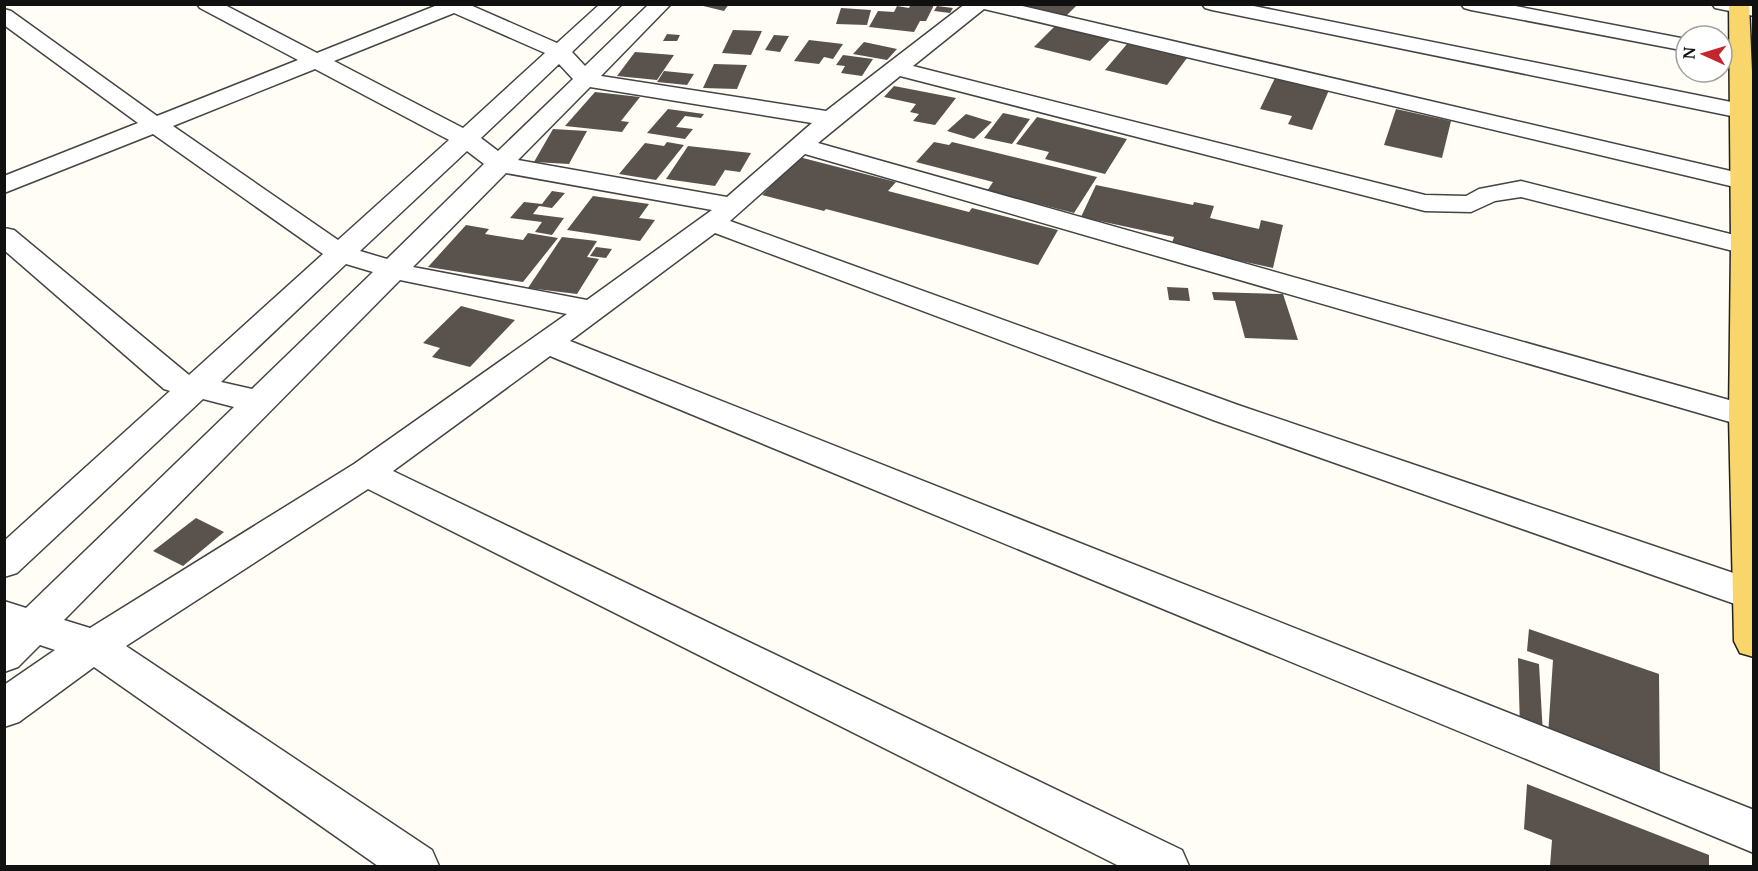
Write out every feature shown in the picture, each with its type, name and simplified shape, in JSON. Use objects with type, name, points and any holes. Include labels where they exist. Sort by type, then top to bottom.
[{"type":"main road","points":[[1734,34],[1738,7]]},
{"type":"main road","points":[[1734,65],[1745,105],[1743,181],[1747,236],[1754,641]]},
{"type":"street","points":[[207,4],[465,139],[500,164],[721,214],[1227,413],[1752,595]]},
{"type":"street","points":[[4,563],[612,4]]},
{"type":"street","points":[[4,655],[19,622],[260,402],[661,4]]},
{"type":"street","points":[[4,709],[94,646],[366,473],[547,343],[721,214],[799,145],[978,4]]},
{"type":"street","points":[[986,4],[1743,181]]},
{"type":"street","points":[[1212,4],[1745,105]]},
{"type":"street","points":[[1471,4],[1674,43]]},
{"type":"street","points":[[4,185],[452,5],[560,52],[586,80],[831,119]]},
{"type":"street","points":[[4,15],[154,125],[341,254],[393,270],[590,310]]},
{"type":"street","points":[[895,68],[1425,203],[1471,204],[1488,194],[1521,189],[1747,236]]},
{"type":"street","points":[[799,145],[1749,417]]},
{"type":"street","points":[[4,236],[175,382],[260,402]]},
{"type":"street","points":[[547,343],[1754,832]]},
{"type":"street","points":[[366,473],[1166,867]]},
{"type":"street","points":[[19,622],[94,646],[416,867]]},
{"type":"building","points":[[695,4],[729,4],[724,11]]},
{"type":"building","points":[[911,4],[934,5],[926,21],[920,21],[914,32],[869,27],[878,11],[894,12],[897,6],[909,8]]},
{"type":"building","points":[[1013,4],[1078,4],[1065,17]]},
{"type":"building","points":[[937,6],[953,8],[950,13],[934,11]]},
{"type":"building","points":[[841,8],[871,10],[867,25],[836,24]]},
{"type":"building","points":[[1056,25],[1112,38],[1090,61],[1034,47]]},
{"type":"building","points":[[733,30],[762,31],[751,55],[722,53]]},
{"type":"building","points":[[667,34],[680,35],[677,41],[663,41]]},
{"type":"building","points":[[774,35],[789,36],[780,52],[765,50]]},
{"type":"building","points":[[809,40],[843,44],[833,59],[824,57],[819,64],[794,61]]},
{"type":"building","points":[[864,42],[897,49],[887,60],[853,54]]},
{"type":"building","points":[[1127,44],[1187,58],[1167,85],[1105,70]]},
{"type":"building","points":[[635,52],[674,55],[657,80],[617,76]]},
{"type":"building","points":[[843,55],[873,59],[862,76],[841,73],[845,66],[836,65]]},
{"type":"building","points":[[714,64],[747,65],[737,89],[703,88]]},
{"type":"building","points":[[664,71],[694,74],[687,85],[657,82]]},
{"type":"building","points":[[1275,78],[1329,90],[1312,130],[1288,124],[1292,116],[1260,109]]},
{"type":"building","points":[[894,86],[956,98],[935,125],[913,121],[919,114],[910,112],[916,104],[884,97]]},
{"type":"building","points":[[595,92],[640,97],[621,121],[629,122],[622,132],[565,126]]},
{"type":"building","points":[[668,109],[704,114],[701,118],[685,116],[676,127],[693,129],[685,139],[647,133]]},
{"type":"building","points":[[1396,109],[1451,121],[1442,158],[1384,145]]},
{"type":"building","points":[[1003,113],[1030,119],[1012,144],[984,138]]},
{"type":"building","points":[[966,114],[992,122],[974,139],[947,131]]},
{"type":"building","points":[[1037,117],[1127,139],[1105,174],[1045,159],[1049,152],[1016,144]]},
{"type":"building","points":[[553,129],[587,131],[569,164],[534,162]]},
{"type":"building","points":[[667,142],[684,145],[656,180],[619,174],[645,143],[664,146]]},
{"type":"building","points":[[934,142],[949,145],[952,142],[1097,177],[1074,213],[987,191],[993,182],[916,162]]},
{"type":"building","points":[[688,146],[751,153],[740,172],[725,170],[715,186],[666,179]]},
{"type":"building","points":[[799,157],[896,182],[888,191],[969,212],[972,208],[1058,230],[1038,265],[826,209],[824,211],[762,195]]},
{"type":"building","points":[[1096,185],[1193,205],[1194,202],[1214,206],[1210,218],[1259,229],[1261,220],[1283,225],[1273,268],[1171,246],[1174,237],[1081,217]]},
{"type":"building","points":[[552,191],[565,193],[552,208],[539,206],[533,214],[564,218],[552,235],[535,232],[542,222],[510,218],[524,202],[542,204]]},
{"type":"building","points":[[593,196],[649,204],[639,218],[655,220],[640,241],[567,230]]},
{"type":"building","points":[[466,225],[489,229],[485,234],[523,240],[528,233],[558,238],[523,282],[428,267]]},
{"type":"building","points":[[562,237],[597,241],[587,257],[599,259],[577,294],[528,288]]},
{"type":"building","points":[[596,247],[612,249],[606,258],[590,256]]},
{"type":"building","points":[[1167,287],[1188,288],[1190,301],[1169,300]]},
{"type":"building","points":[[1212,292],[1283,294],[1298,340],[1245,338],[1235,301],[1214,300]]},
{"type":"building","points":[[461,306],[515,320],[470,367],[432,357],[440,348],[423,343]]},
{"type":"building","points":[[196,518],[224,532],[183,566],[153,551]]},
{"type":"building","points":[[1529,629],[1659,674],[1660,778],[1548,735],[1553,660],[1527,651]]},
{"type":"building","points":[[1518,658],[1539,664],[1543,735],[1520,728]]},
{"type":"building","points":[[1527,784],[1709,855],[1709,866],[1550,866],[1552,840],[1524,829]]}]
